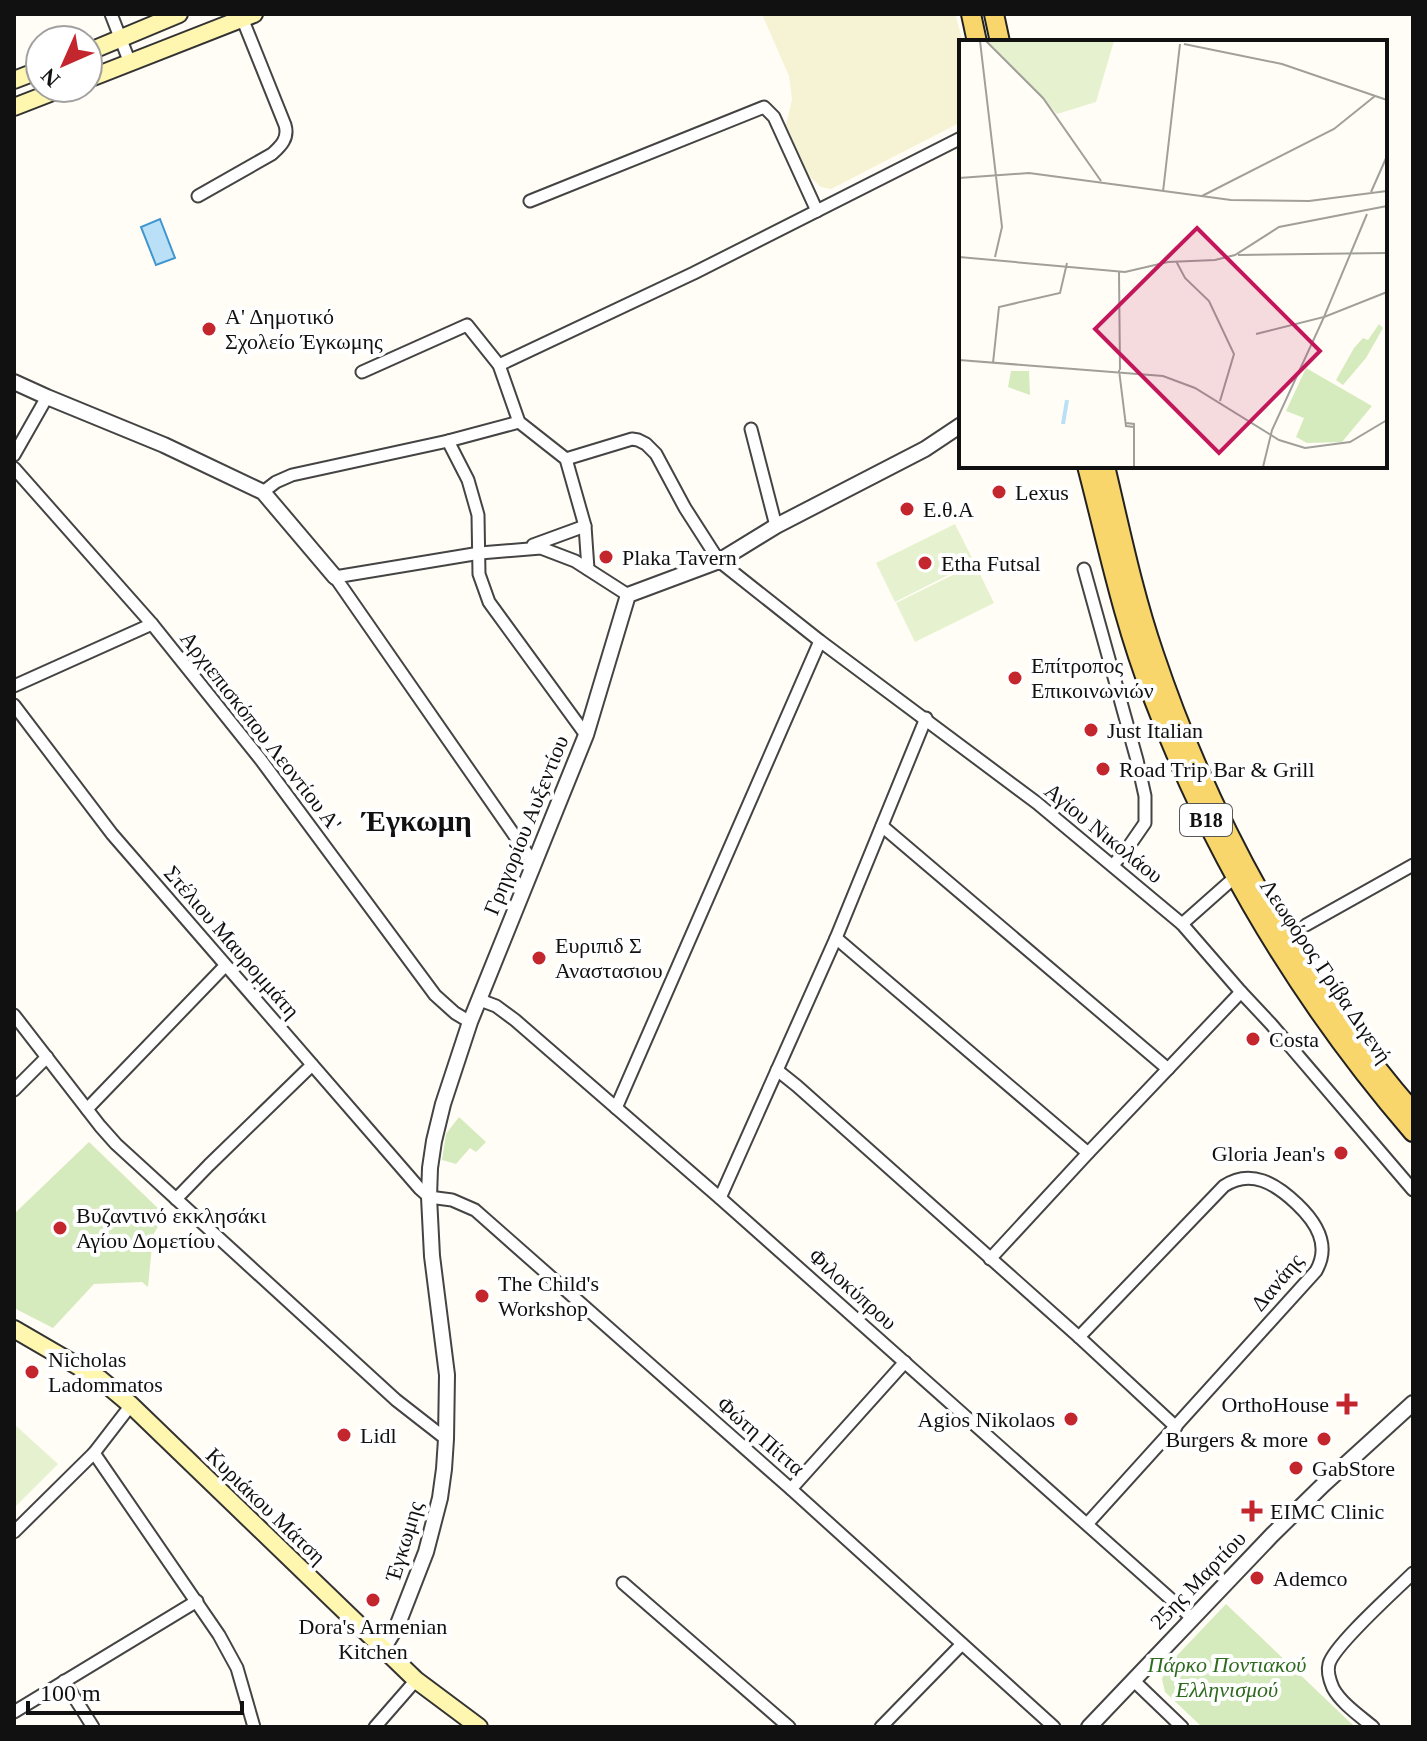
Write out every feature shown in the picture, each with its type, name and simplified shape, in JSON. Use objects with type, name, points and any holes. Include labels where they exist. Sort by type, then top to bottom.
[{"type":"main road","points":[[104,46],[179,14]]},
{"type":"main road","points":[[971,14],[977,40]]},
{"type":"main road","points":[[994,14],[1000,40]]},
{"type":"main road","points":[[104,73],[248,16]]},
{"type":"main road","name":"Λεωφόρος Γρίβα Διγενή","points":[[1088,468],[1130,631],[1151,693],[1187,780],[1235,877],[1271,940],[1338,1039],[1413,1132]]},
{"type":"main road","name":"Λεωφόρος Γρίβα Διγενή","points":[[1106,468],[1154,655],[1222,821],[1278,923],[1316,983],[1413,1112]]},
{"type":"main road","name":"Κυριάκου Μάτση","points":[[14,1329],[100,1379],[131,1405],[416,1680],[479,1727]]},
{"type":"street","points":[[111,14],[130,63]]},
{"type":"street","points":[[198,196],[272,154],[285,139],[287,131],[248,16]]},
{"type":"street","points":[[530,201],[764,107],[774,117],[817,211]]},
{"type":"street","points":[[499,365],[694,273],[959,139]]},
{"type":"street","points":[[362,372],[467,325],[499,365],[519,422],[566,459],[585,526],[588,569]]},
{"type":"street","points":[[14,382],[164,445],[263,492],[335,577],[533,862]]},
{"type":"street","points":[[14,455],[47,397]]},
{"type":"street","points":[[263,492],[292,475],[519,422]]},
{"type":"street","points":[[335,577],[480,553],[541,548],[575,561],[628,595],[719,561],[776,526],[925,449],[959,426]]},
{"type":"street","points":[[751,429],[776,526]]},
{"type":"street","name":"Αγίου Νικολάου","points":[[566,459],[632,439],[646,444],[656,454],[685,508],[719,561],[820,641],[1037,803],[1182,924],[1413,1190]]},
{"type":"street","points":[[448,441],[468,480],[478,515],[479,574],[489,602],[586,735]]},
{"type":"street","name":"Αρχιεπισκόπου Λεοντίου Α'","points":[[14,468],[152,624],[261,760],[435,995],[470,1022]]},
{"type":"street","points":[[524,548],[585,526]]},
{"type":"street","points":[[1084,569],[1145,796],[1145,823],[1113,865]]},
{"type":"street","name":"Γρηγορίου Αυξεντίου","points":[[446,1439],[447,1375],[432,1256],[429,1197],[434,1141],[470,1022],[586,735],[628,595]]},
{"type":"street","points":[[14,686],[152,624]]},
{"type":"street","points":[[616,1108],[820,641]]},
{"type":"street","name":"Στέλιου Μαυρομμάτη","points":[[14,705],[112,834],[429,1197]]},
{"type":"street","points":[[720,1198],[836,938],[926,718]]},
{"type":"street","points":[[882,826],[1168,1069]]},
{"type":"street","points":[[1306,925],[1413,865]]},
{"type":"street","points":[[1182,924],[1235,877]]},
{"type":"street","points":[[836,938],[1088,1153]]},
{"type":"street","points":[[87,1109],[225,966]]},
{"type":"street","points":[[990,1259],[1241,992]]},
{"type":"street","name":"Φιλοκύπρου","points":[[480,1000],[505,1012],[720,1198],[1192,1618]]},
{"type":"street","points":[[14,1015],[116,1144],[396,1400],[446,1439]]},
{"type":"street","points":[[14,1090],[47,1057]]},
{"type":"street","points":[[176,1199],[312,1065]]},
{"type":"street","points":[[777,1070],[1176,1427]]},
{"type":"street","name":"Δανάης","points":[[1079,1337],[1228,1183],[1246,1177],[1268,1181],[1285,1192],[1317,1227],[1322,1244],[1319,1265],[1088,1523]]},
{"type":"street","name":"Φώτη Πίττα","points":[[429,1197],[452,1200],[475,1210],[1054,1727]]},
{"type":"street","points":[[791,1489],[905,1362]]},
{"type":"street","name":"25ης Μαρτίου","points":[[1089,1727],[1324,1484],[1413,1403]]},
{"type":"street","points":[[14,1532],[94,1453],[131,1405]]},
{"type":"street","name":"Έγκωμης","points":[[383,1649],[398,1624],[430,1539],[440,1498],[446,1439]]},
{"type":"street","points":[[94,1453],[219,1635],[237,1668],[254,1727]]},
{"type":"street","points":[[1373,1727],[1338,1695],[1328,1672],[1329,1664],[1336,1650],[1412,1577]]},
{"type":"street","points":[[623,1583],[789,1727]]},
{"type":"street","points":[[14,1712],[197,1601]]},
{"type":"street","points":[[881,1727],[962,1644]]},
{"type":"street","points":[[375,1727],[416,1680]]},
{"type":"street","points":[[1133,1680],[1182,1727]]},
{"type":"street","points":[[64,1681],[93,1727]]},
{"type":"shaded area","points":[[762,14],[955,14],[962,40],[959,40],[959,123],[831,189],[821,187],[809,176],[786,125],[792,99],[789,76]]},
{"type":"green space","name":"Etha Futsal","points":[[955,524],[974,562],[895,602],[876,563]]},
{"type":"green space","name":"Etha Futsal","points":[[975,564],[994,603],[915,642],[896,603]]},
{"type":"green space","points":[[459,1117],[486,1142],[476,1152],[470,1148],[456,1164],[442,1160],[446,1134]]},
{"type":"green space","points":[[89,1142],[165,1215],[153,1235],[148,1287],[142,1282],[94,1284],[53,1328],[14,1308],[14,1214]]},
{"type":"green space","points":[[14,1424],[58,1464],[14,1508]]},
{"type":"green space","name":"Πάρκο Ποντιακού Ελληνισμού","points":[[1226,1604],[1355,1727],[1202,1727],[1165,1692],[1162,1679],[1167,1666]]},
{"type":"water","points":[[160,219],[175,258],[156,265],[141,227]]},
{"type":"place","name":"Α' Δημοτικό Σχολείο Έγκωμης","points":[[209,329]]},
{"type":"place","name":"Lexus","points":[[999,492]]},
{"type":"place","name":"Ε.θ.Α","points":[[907,509]]},
{"type":"place","name":"Plaka Tavern","points":[[606,557]]},
{"type":"place","name":"Etha Futsal","points":[[925,563]]},
{"type":"place","name":"Επίτροπος Επικοινωνιών","points":[[1015,678]]},
{"type":"place","name":"Just Italian","points":[[1091,730]]},
{"type":"place","name":"Road Trip Bar & Grill","points":[[1103,769]]},
{"type":"place","name":"Ευριπιδ Σ Αναστασιου","points":[[539,958]]},
{"type":"place","name":"Costa","points":[[1253,1039]]},
{"type":"place","name":"Gloria Jean's","points":[[1341,1153]]},
{"type":"place","name":"Βυζαντινό εκκλησάκι Αγίου Δομετίου","points":[[60,1228]]},
{"type":"place","name":"The Child's Workshop","points":[[482,1296]]},
{"type":"place","name":"Nicholas Ladommatos","points":[[32,1372]]},
{"type":"place","name":"OrthoHouse","points":[[1347,1404]]},
{"type":"place","name":"Agios Nikolaos","points":[[1071,1419]]},
{"type":"place","name":"Lidl","points":[[344,1435]]},
{"type":"place","name":"Burgers & more","points":[[1324,1439]]},
{"type":"place","name":"GabStore","points":[[1296,1468]]},
{"type":"place","name":"EIMC Clinic","points":[[1252,1511]]},
{"type":"place","name":"Ademco","points":[[1257,1578]]},
{"type":"place","name":"Dora's Armenian Kitchen","points":[[373,1600]]},
{"type":"district","name":"Έγκωμη","points":[[417,820]]}]
